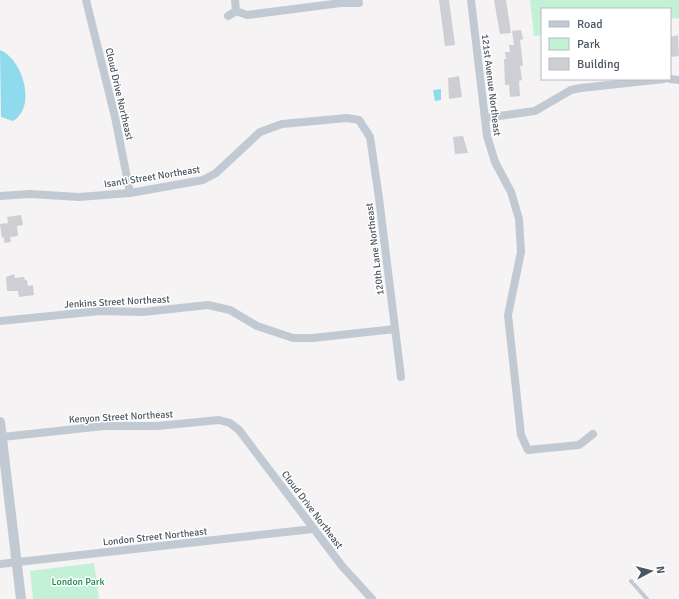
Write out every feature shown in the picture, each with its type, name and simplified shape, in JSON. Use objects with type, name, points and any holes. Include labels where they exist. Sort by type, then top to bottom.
[{"type":"street","name":"Cloud Drive Northeast","points":[[86,0],[115,117],[130,192]]},
{"type":"street","points":[[235,0],[236,11]]},
{"type":"street","name":"121st Avenue Northeast","points":[[471,0],[485,118],[491,149],[495,162],[511,192],[519,219],[521,252],[510,302],[508,329],[522,435],[528,450],[579,445],[593,434]]},
{"type":"street","points":[[236,11],[247,15],[359,2]]},
{"type":"street","points":[[228,16],[236,11]]},
{"type":"street","points":[[485,118],[535,111],[571,90],[598,85],[653,80]]},
{"type":"street","name":"Isanti Street Northeast","points":[[0,196],[30,194],[79,197],[130,192],[203,180],[216,173],[260,132],[282,124],[347,118],[360,121]]},
{"type":"street","name":"120th Lane Northeast","points":[[360,121],[370,137],[401,378]]},
{"type":"street","name":"Jenkins Street Northeast","points":[[0,321],[100,311],[143,312],[208,305],[230,310],[257,326],[293,338],[313,338],[395,329]]},
{"type":"street","name":"Kenyon Street Northeast","points":[[2,437],[104,426],[157,426],[219,420],[230,423],[239,430]]},
{"type":"street","points":[[0,422],[21,599]]},
{"type":"street","name":"Cloud Drive Northeast","points":[[239,430],[342,566],[372,599]]},
{"type":"street","name":"London Street Northeast","points":[[0,564],[313,529]]},
{"type":"lane","points":[[631,581],[647,599]]},
{"type":"green space","points":[[530,0],[679,0],[679,18],[671,19],[671,8],[541,8],[541,35],[534,36]]},
{"type":"green space","name":"London Park","points":[[94,563],[99,599],[33,599],[30,571]]},
{"type":"water","points":[[0,50],[8,55],[15,63],[21,73],[24,84],[24,105],[20,114],[13,121],[1,117]]},
{"type":"water","points":[[441,89],[441,100],[435,101],[433,90]]},
{"type":"building","points":[[439,0],[449,0],[455,45],[445,46]]},
{"type":"building","points":[[494,0],[506,0],[511,33],[500,34]]},
{"type":"building","points":[[521,30],[523,39],[520,40],[523,66],[520,66],[522,80],[519,81],[520,96],[510,97],[509,85],[505,85],[505,52],[510,52],[509,45],[514,45],[512,31]]},
{"type":"building","points":[[678,35],[679,56],[671,57],[671,37]]},
{"type":"building","points":[[459,76],[462,97],[449,99],[448,78]]},
{"type":"building","points":[[463,136],[468,153],[455,154],[453,137]]},
{"type":"building","points":[[21,215],[23,225],[17,226],[18,236],[10,237],[11,242],[4,243],[4,237],[2,238],[0,224],[8,223],[7,217]]},
{"type":"building","points":[[14,274],[15,278],[24,277],[25,280],[27,280],[28,286],[33,285],[34,295],[19,297],[18,291],[7,291],[6,277]]}]
